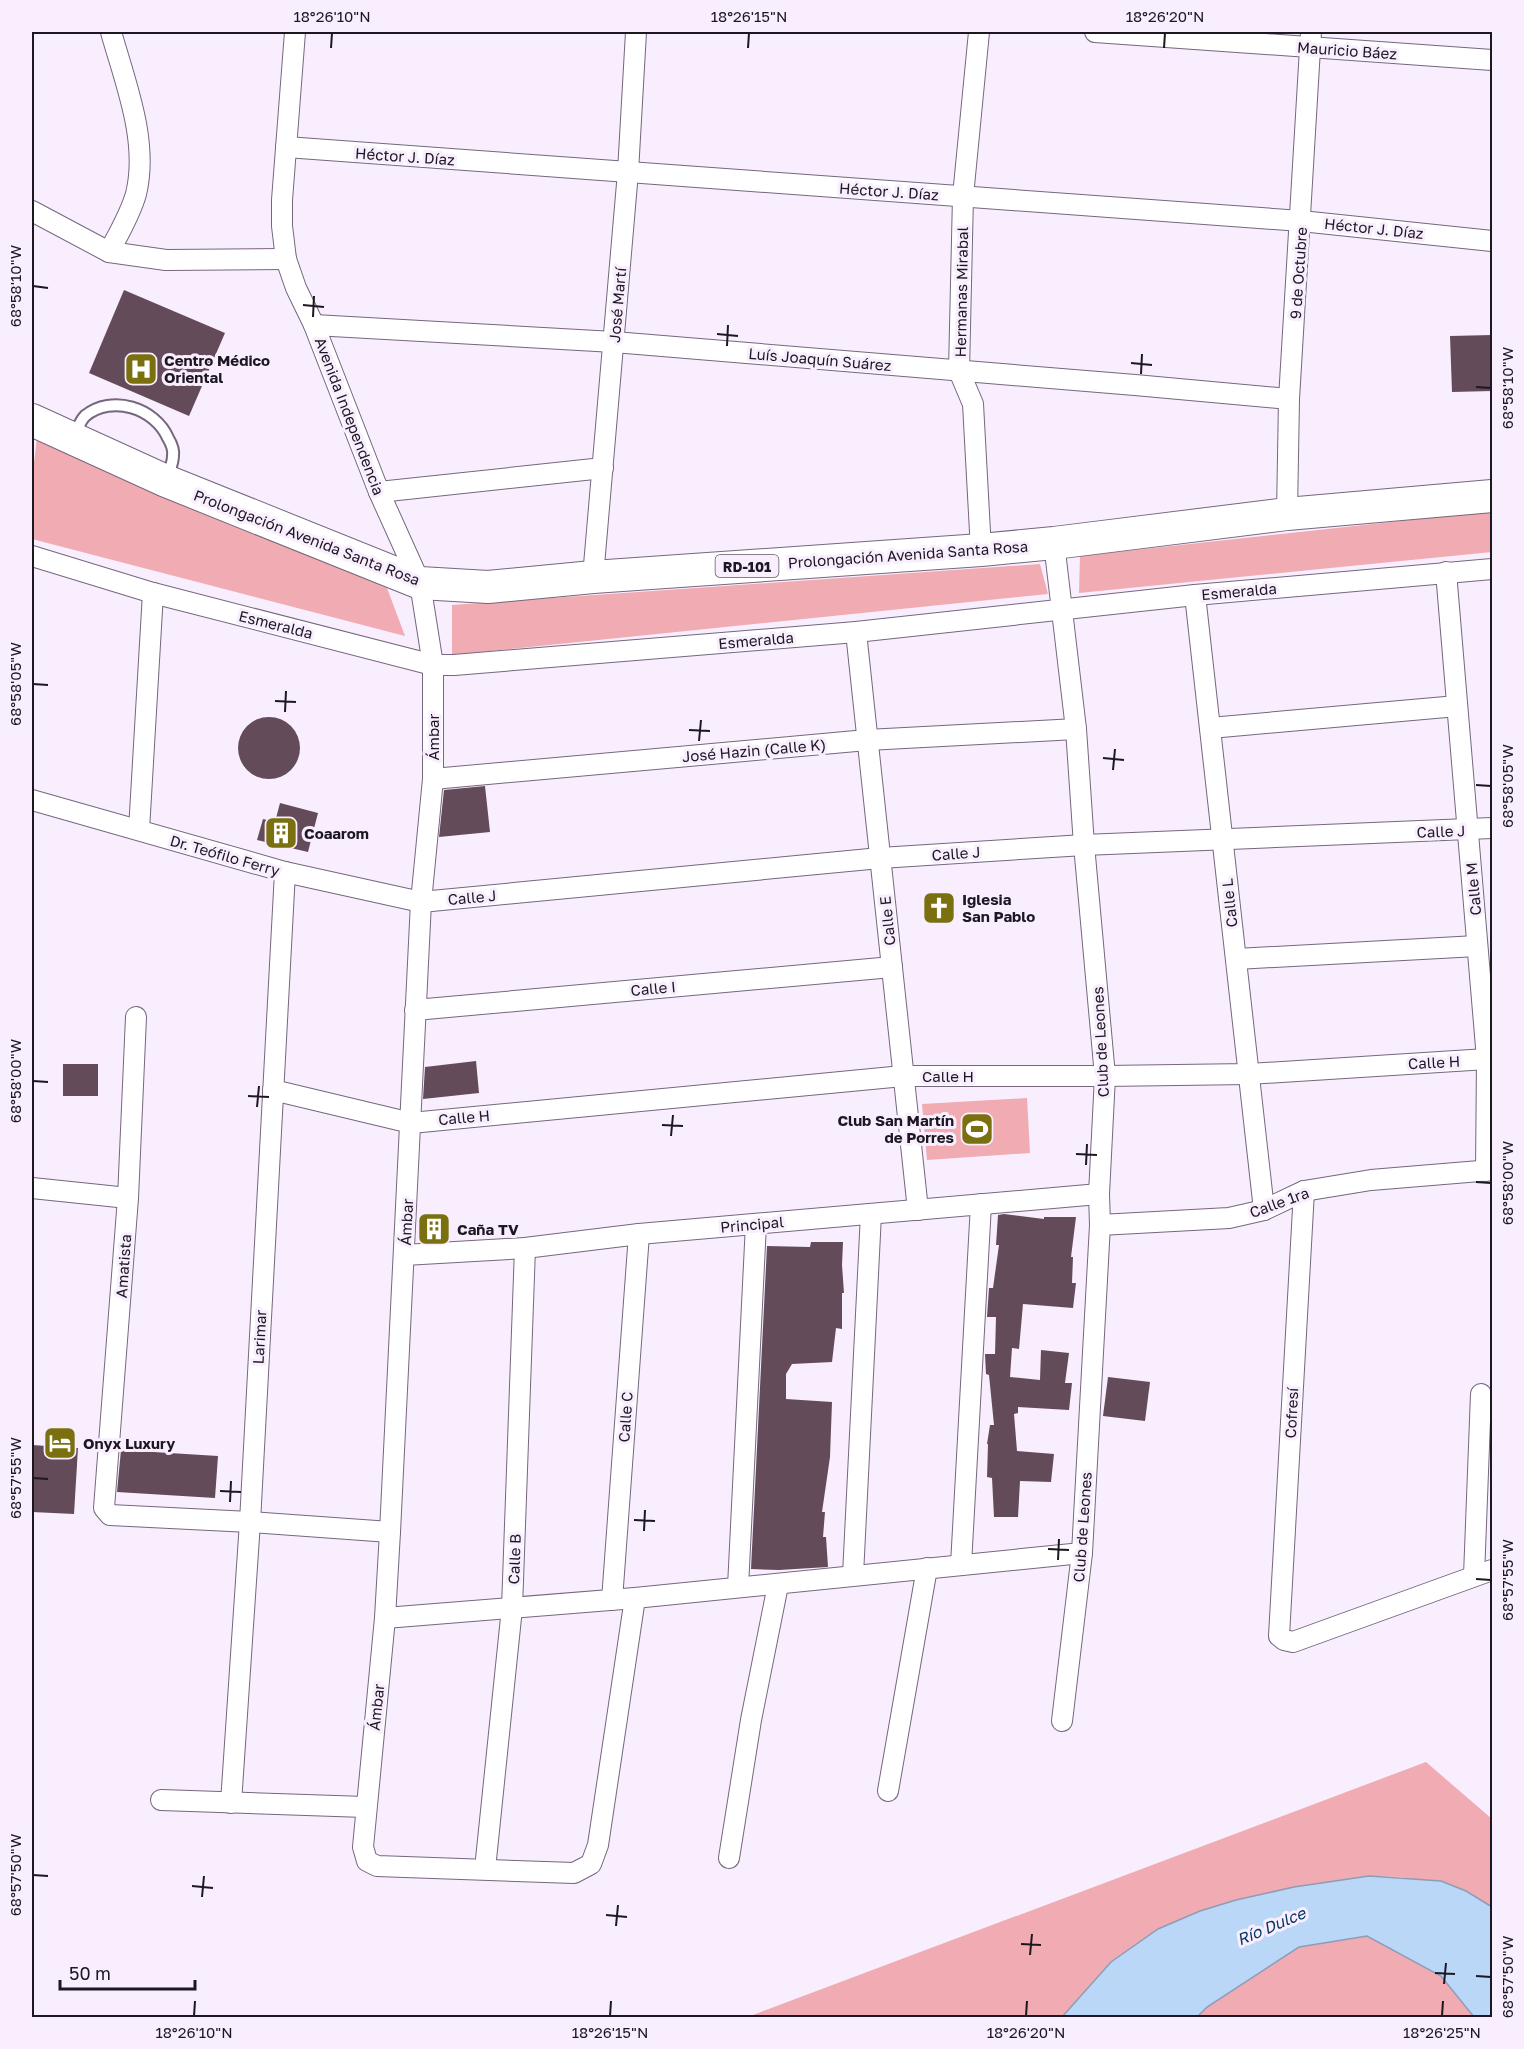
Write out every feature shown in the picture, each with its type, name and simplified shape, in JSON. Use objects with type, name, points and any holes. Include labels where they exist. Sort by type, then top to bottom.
[{"type":"main road","name":"Prolongación Avenida Santa Rosa","points":[[32,420],[166,482],[420,583],[488,587],[593,577],[981,550],[1287,514],[1492,496]]},
{"type":"street","points":[[109,252],[129,214],[139,177],[140,159],[134,115],[111,32]]},
{"type":"street","name":"Avenida Independencia","points":[[295,32],[282,200],[286,259],[379,492],[420,583]]},
{"type":"street","name":"José Martí","points":[[593,577],[628,172],[636,32]]},
{"type":"street","name":"Hermanas Mirabal","points":[[978,32],[963,196],[959,371],[973,404],[981,550]]},
{"type":"street","name":"Mauricio Báez","points":[[1095,32],[1311,40],[1492,60]]},
{"type":"street","name":"9 de Octubre","points":[[1287,514],[1289,399],[1311,40]]},
{"type":"street","name":"Héctor J. Díaz","points":[[286,147],[1301,221],[1492,241]]},
{"type":"street","points":[[32,212],[109,252],[166,260],[286,259]]},
{"type":"street","name":"Luís Joaquín Suárez","points":[[314,326],[614,342],[1289,399]]},
{"type":"street","points":[[379,492],[603,468]]},
{"type":"street","name":"Club de Leones","points":[[1054,543],[1076,729],[1105,1076],[1099,1194],[1100,1225],[1082,1553],[1062,1721]]},
{"type":"street","name":"Esmeralda","points":[[32,556],[153,593],[433,664],[465,664],[856,632],[1195,595],[1492,568]]},
{"type":"street","name":"Calle M","points":[[1446,572],[1487,1059],[1489,1170]]},
{"type":"street","name":"Ámbar","points":[[420,583],[433,664],[433,779],[421,902],[385,1618],[363,1846],[367,1861],[377,1866],[485,1869]]},
{"type":"street","points":[[139,830],[153,593]]},
{"type":"street","name":"Calle L","points":[[1195,595],[1264,1210]]},
{"type":"street","name":"Calle E","points":[[856,632],[918,1210]]},
{"type":"street","points":[[1210,728],[1457,706]]},
{"type":"street","name":"José Hazin (Calle K)","points":[[433,779],[867,740],[1076,729]]},
{"type":"street","name":"Dr. Teófilo Ferry","points":[[32,800],[285,872],[421,902]]},
{"type":"street","name":"Calle J","points":[[421,902],[880,858],[1084,845],[1468,831],[1492,828]]},
{"type":"street","name":"Larimar","points":[[231,1803],[250,1521],[285,872]]},
{"type":"street","points":[[1236,959],[1477,946]]},
{"type":"street","name":"Calle I","points":[[415,1010],[892,967]]},
{"type":"street","name":"Amatista","points":[[136,1017],[128,1198],[104,1508],[110,1515],[250,1521]]},
{"type":"street","name":"Calle H","points":[[273,1090],[411,1122],[903,1076],[1249,1074],[1487,1059]]},
{"type":"street","name":"Calle 1ra","points":[[1100,1225],[1229,1218],[1264,1210],[1304,1191],[1371,1180],[1489,1170]]},
{"type":"street","points":[[32,1188],[128,1198]]},
{"type":"street","name":"Cofresí","points":[[1304,1191],[1279,1635],[1284,1640],[1293,1642],[1473,1576]]},
{"type":"street","name":"Principal","points":[[404,1255],[525,1248],[639,1234],[1099,1194]]},
{"type":"street","points":[[961,1565],[981,1204]]},
{"type":"street","points":[[852,1575],[871,1214]]},
{"type":"street","points":[[738,1587],[756,1224]]},
{"type":"street","name":"Calle C","points":[[612,1600],[639,1234]]},
{"type":"street","name":"Calle B","points":[[485,1869],[512,1608],[525,1248]]},
{"type":"street","points":[[1481,1394],[1473,1576],[1492,1570]]},
{"type":"street","points":[[250,1521],[390,1532]]},
{"type":"street","points":[[385,1618],[778,1585],[852,1575],[1082,1553]]},
{"type":"street","points":[[888,1791],[927,1568]]},
{"type":"street","points":[[729,1858],[751,1720],[778,1585]]},
{"type":"street","points":[[485,1869],[574,1873],[591,1864],[598,1845],[635,1598]]},
{"type":"street","points":[[161,1800],[365,1807]]},
{"type":"lane","points":[[73,440],[83,418],[93,411],[117,405],[140,410],[159,424],[171,444],[174,455],[166,482]]},
{"type":"shaded area","points":[[37,437],[387,588],[405,636],[32,539],[32,480]]},
{"type":"shaded area","points":[[1492,511],[1492,552],[1079,593],[1080,556]]},
{"type":"shaded area","points":[[1040,564],[1048,594],[452,655],[452,605]]},
{"type":"shaded area","name":"Club San Martín de Porres","points":[[1027,1098],[1030,1153],[927,1160],[922,1104]]},
{"type":"shaded area","points":[[1426,1762],[1492,1819],[1492,1907],[1466,1891],[1401,1877],[1369,1876],[1294,1887],[1200,1911],[1158,1929],[1111,1962],[1062,2017],[745,2018]]},
{"type":"shaded area","points":[[1367,1936],[1441,1976],[1474,2017],[1197,2018],[1207,2007],[1299,1947]]},
{"type":"water","name":"Río Dulce","points":[[1369,1876],[1441,1881],[1466,1891],[1492,1907],[1492,2017],[1474,2017],[1441,1976],[1367,1936],[1299,1947],[1207,2007],[1197,2017],[1062,2017],[1111,1962],[1158,1929],[1200,1911],[1236,1900],[1294,1887]]},
{"type":"building","points":[[124,290],[225,333],[189,416],[89,373]]},
{"type":"building","points":[[1492,335],[1492,391],[1452,392],[1450,336]]},
{"type":"building","points":[[269,717],[291,726],[300,748],[291,770],[269,779],[247,770],[238,748],[247,726]]},
{"type":"building","points":[[485,786],[490,832],[439,837],[444,790]]},
{"type":"building","name":"Coaarom","points":[[280,803],[318,813],[308,852],[257,840],[263,819],[275,822]]},
{"type":"building","points":[[476,1061],[479,1093],[423,1099],[425,1067]]},
{"type":"building","points":[[63,1064],[98,1064],[98,1096],[63,1096]]},
{"type":"building","points":[[998,1215],[1044,1219],[1044,1217],[1076,1217],[1071,1257],[1073,1257],[1072,1283],[1076,1283],[1073,1308],[1023,1304],[1019,1349],[1012,1348],[1010,1377],[1040,1380],[1041,1350],[1069,1353],[1065,1383],[1072,1383],[1069,1410],[1018,1407],[1018,1413],[1014,1414],[1017,1451],[1054,1454],[1051,1482],[1020,1481],[1018,1517],[994,1517],[992,1478],[987,1477],[987,1444],[990,1425],[994,1425],[985,1354],[995,1354],[996,1317],[987,1317],[989,1288],[993,1288],[999,1245],[996,1245]]},
{"type":"building","name":"Caña TV","points":[[420,1220],[447,1220],[447,1237],[420,1237]]},
{"type":"building","points":[[811,1242],[843,1242],[842,1329],[836,1328],[832,1362],[792,1364],[786,1374],[786,1399],[832,1402],[830,1457],[822,1512],[825,1512],[823,1537],[826,1537],[828,1567],[751,1569],[767,1246],[810,1247]]},
{"type":"building","points":[[1108,1377],[1150,1382],[1145,1421],[1103,1416]]},
{"type":"building","points":[[32,1445],[78,1448],[74,1514],[32,1512]]},
{"type":"building","points":[[121,1450],[218,1456],[215,1498],[117,1492]]},
{"type":"place","name":"Centro Médico Oriental","points":[[141,369]]},
{"type":"place","name":"Coaarom","points":[[281,833]]},
{"type":"place","name":"Iglesia San Pablo","points":[[939,908]]},
{"type":"place","name":"Club San Martín de Porres","points":[[977,1129]]},
{"type":"place","name":"Caña TV","points":[[434,1229]]},
{"type":"place","name":"Onyx Luxury","points":[[60,1443]]}]
